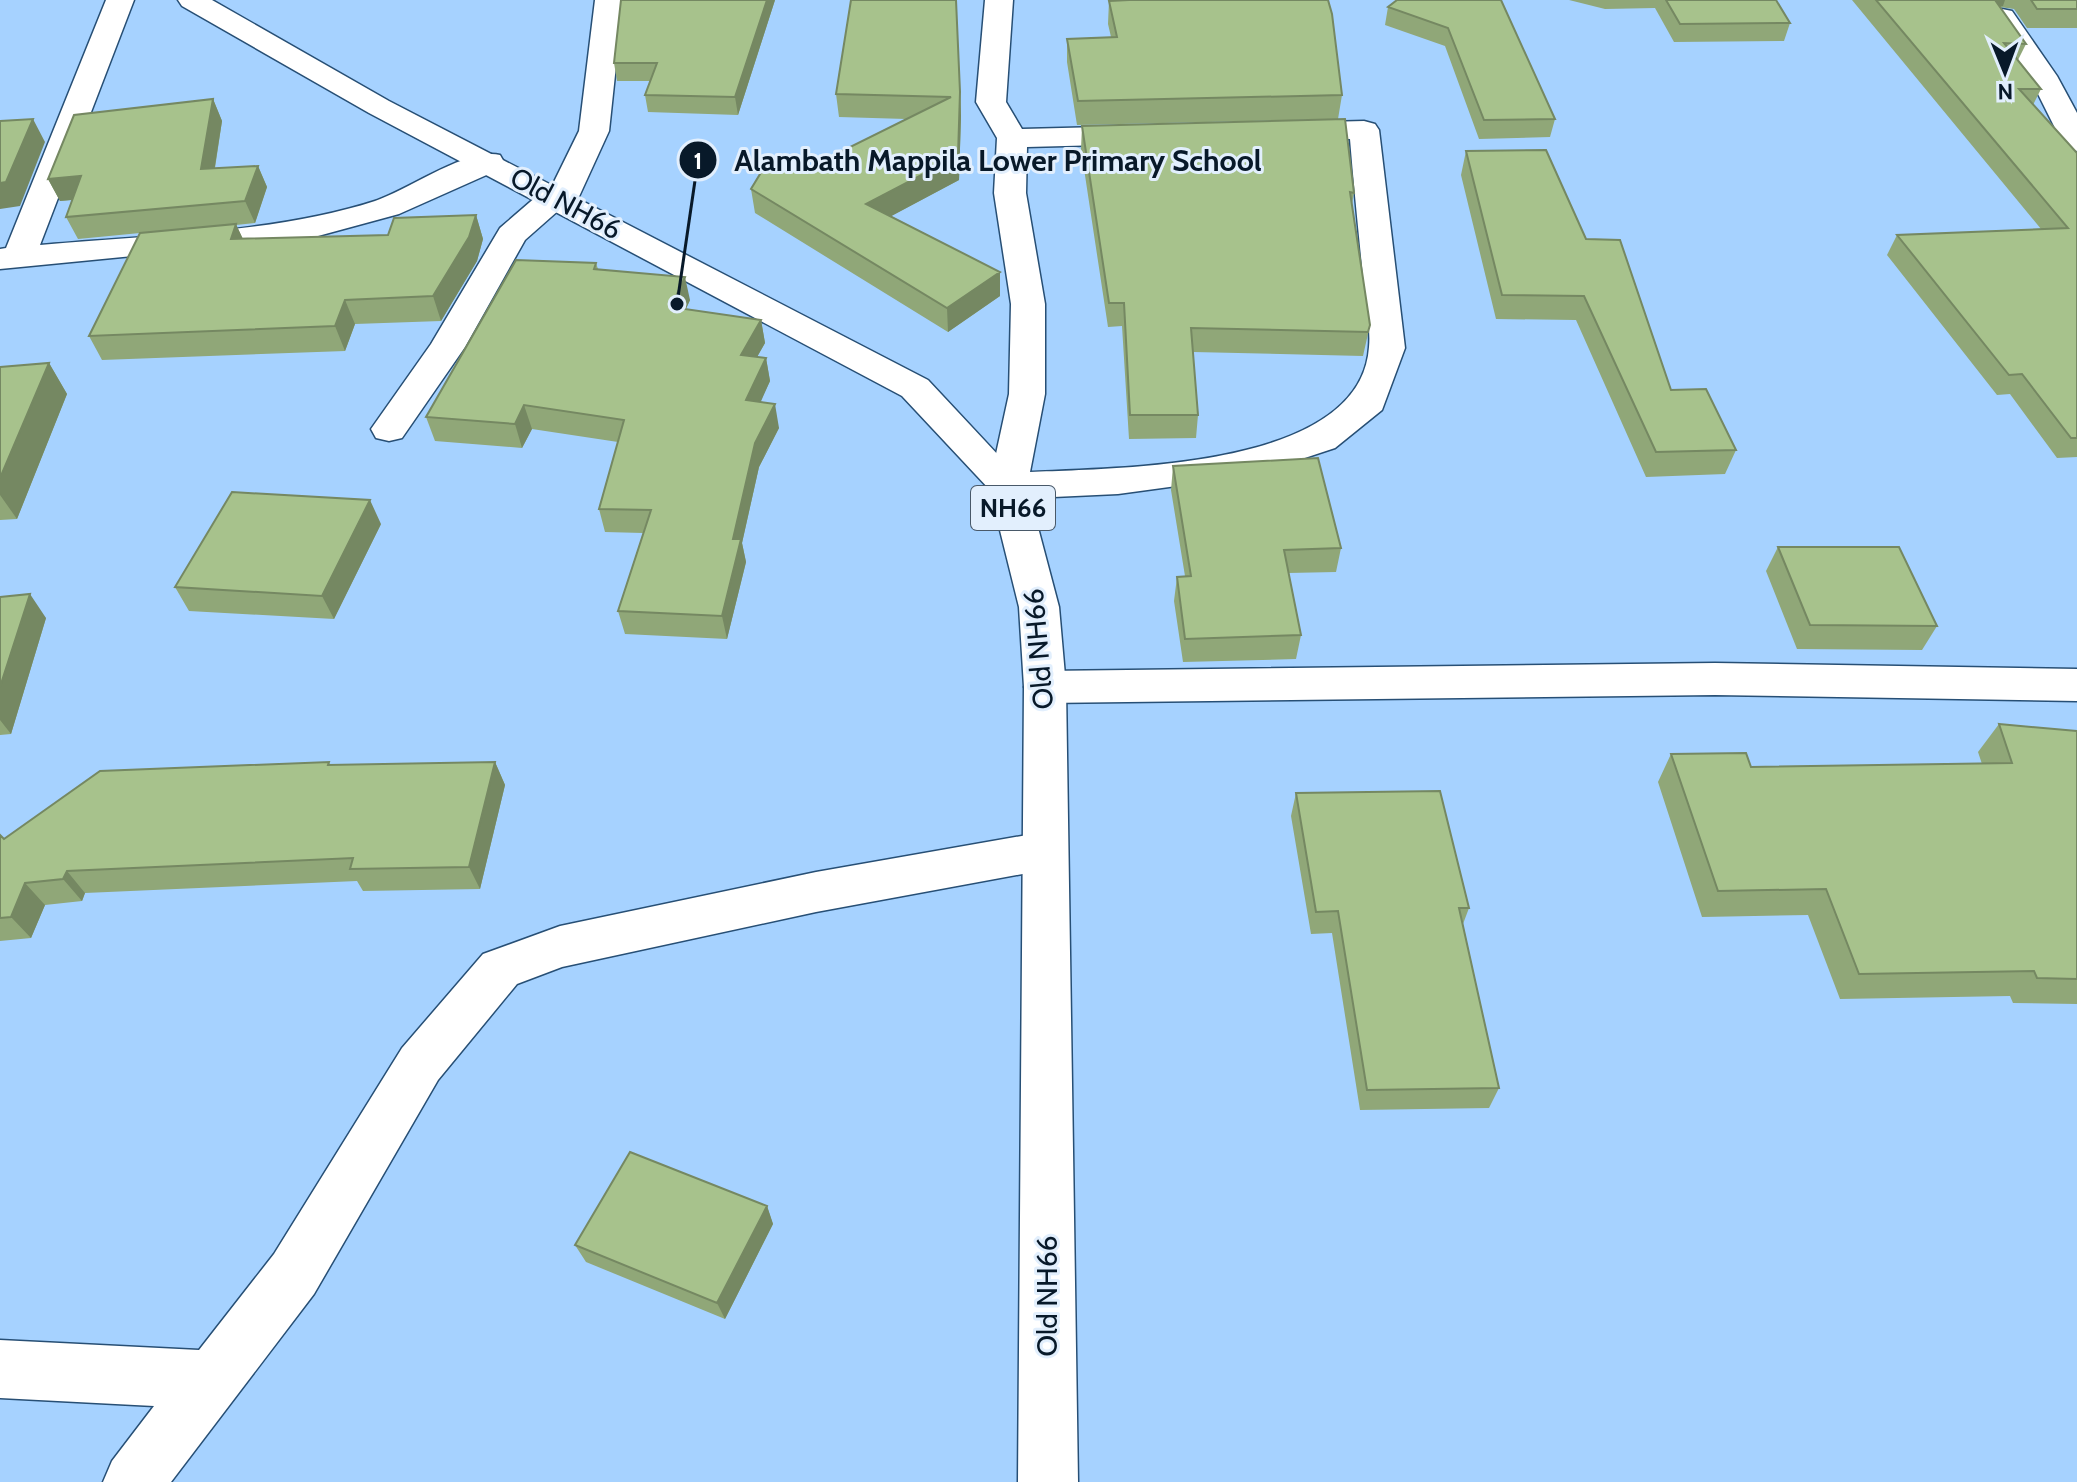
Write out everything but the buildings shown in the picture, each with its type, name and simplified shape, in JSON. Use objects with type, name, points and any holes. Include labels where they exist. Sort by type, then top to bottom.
[{"type":"street","points":[[120,0],[10,258],[307,229],[388,207],[489,162]]},
{"type":"street","name":"Old NH66","points":[[192,0],[379,107],[915,388],[1008,486],[1039,607],[1045,687],[1048,1482]]},
{"type":"street","points":[[389,429],[447,347],[512,235],[558,199],[594,131],[609,0]]},
{"type":"street","points":[[999,0],[991,102],[1012,138],[1010,193],[1028,304],[1027,394],[1008,486],[1118,481],[1250,463],[1322,439],[1369,402],[1387,348],[1364,130],[1257,132]]},
{"type":"street","points":[[2002,17],[2043,76],[2077,142]]},
{"type":"street","points":[[1012,138],[1165,134]]},
{"type":"street","points":[[1045,687],[1715,679],[2077,685]]},
{"type":"street","points":[[133,1482],[294,1274],[420,1064],[500,969],[560,947],[816,892],[1044,851]]},
{"type":"street","points":[[0,1369],[212,1380]]},
{"type":"place","name":"Alambath Mappila Lower Primary School","points":[[677,304]]}]
